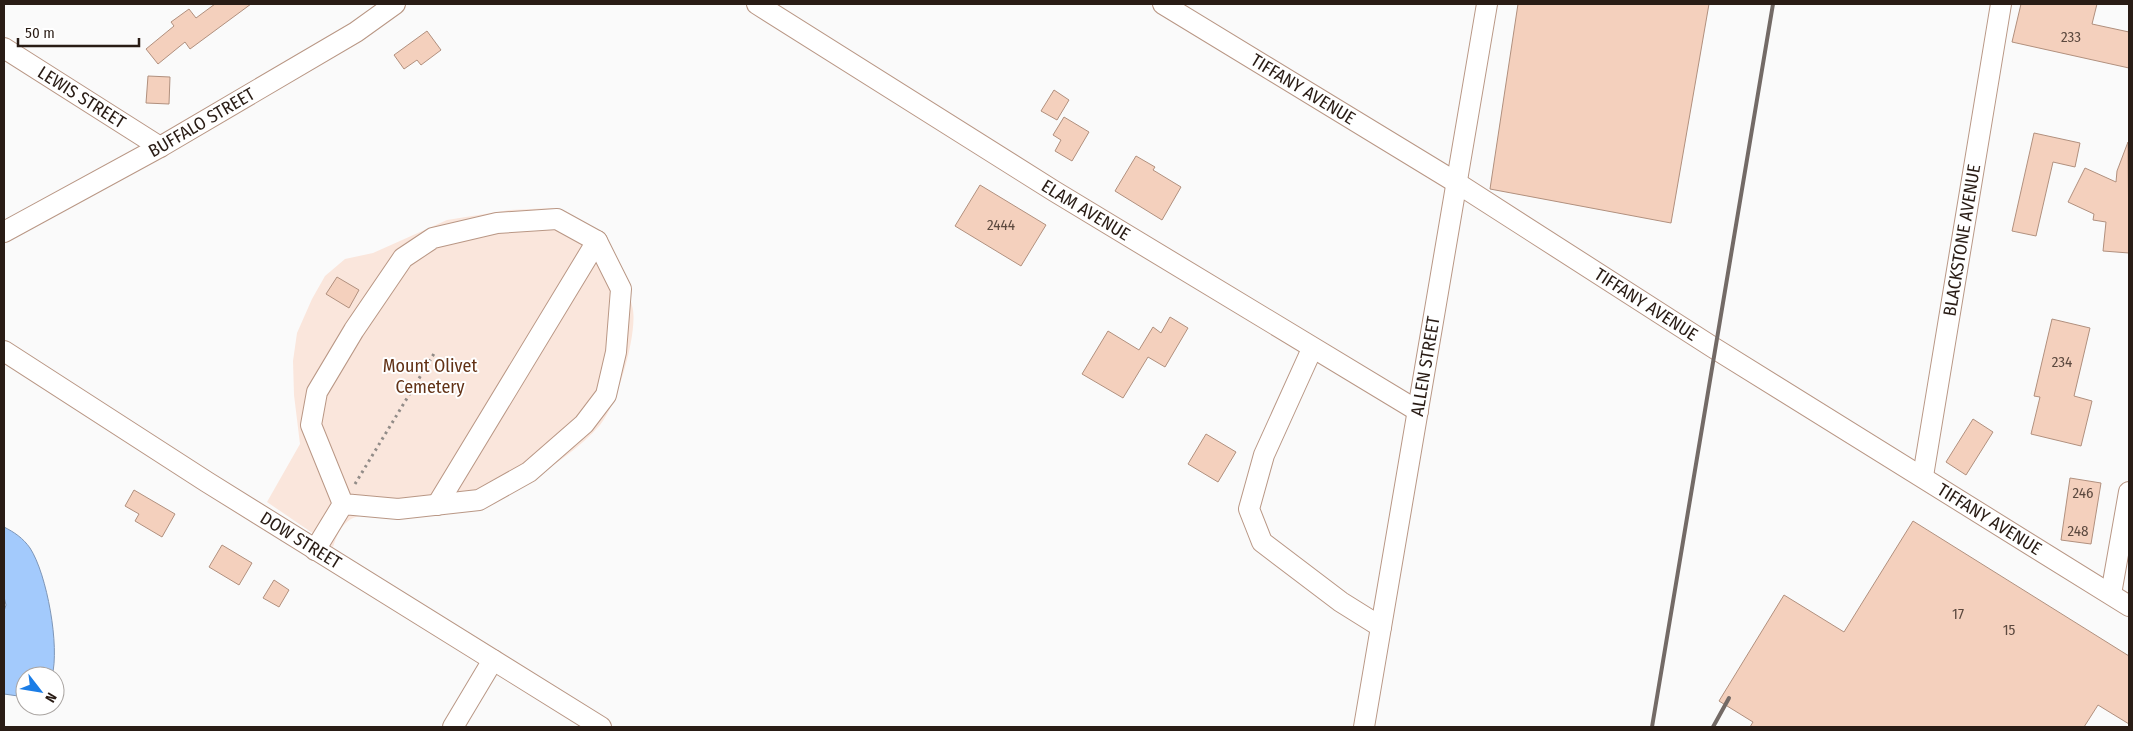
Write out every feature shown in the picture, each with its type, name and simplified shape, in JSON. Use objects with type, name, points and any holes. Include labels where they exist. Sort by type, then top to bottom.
[{"type":"street","name":"BUFFALO STREET","points":[[4,232],[160,147],[356,32],[395,4]]},
{"type":"street","name":"ELAM AVENUE","points":[[757,4],[1054,192],[1312,349],[1418,411]]},
{"type":"street","name":"TIFFANY AVENUE","points":[[1163,4],[1457,183],[1714,348],[1923,476],[2129,606]]},
{"type":"street","name":"ALLEN STREET","points":[[1364,727],[1487,4]]},
{"type":"street","name":"BLACKSTONE AVENUE","points":[[1923,476],[2001,4]]},
{"type":"street","name":"LEWIS STREET","points":[[4,48],[160,147]]},
{"type":"street","points":[[557,218],[597,241],[621,289],[616,352],[606,395],[584,424],[528,472],[479,500],[398,509],[342,504],[311,425],[317,392],[354,330],[403,258],[433,238],[497,223],[557,218]]},
{"type":"street","points":[[437,505],[597,241]]},
{"type":"street","points":[[1312,349],[1264,455],[1249,509],[1262,542],[1341,602],[1381,627]]},
{"type":"street","name":"DOW STREET","points":[[4,351],[314,550],[601,727]]},
{"type":"street","points":[[2111,594],[2129,492]]},
{"type":"street","points":[[314,550],[342,504]]},
{"type":"street","points":[[453,727],[493,660]]},
{"type":"path","points":[[342,504],[435,352]]},
{"type":"green space","name":"Mount Olivet Cemetery","points":[[552,208],[580,219],[604,237],[618,261],[626,282],[633,310],[629,353],[613,402],[600,425],[555,464],[505,494],[480,504],[441,515],[378,514],[359,516],[344,524],[337,535],[333,547],[267,502],[300,444],[294,395],[293,361],[297,333],[312,299],[325,276],[345,259],[373,253],[447,220],[510,210]]},
{"type":"water","points":[[4,527],[24,541],[36,560],[47,592],[53,630],[54,666],[15,666],[15,696],[4,694],[4,611],[6,605],[4,597]]},
{"type":"building","points":[[215,4],[251,4],[190,49],[185,42],[158,64],[146,49],[174,26],[171,22],[189,9],[196,18]]},
{"type":"building","points":[[1518,4],[1709,4],[1671,223],[1490,189]]},
{"type":"building","points":[[2021,4],[2097,4],[2092,24],[2129,32],[2129,68],[2012,42]]},
{"type":"building","points":[[427,31],[441,50],[421,65],[417,60],[404,69],[394,55]]},
{"type":"building","points":[[148,76],[170,77],[169,104],[146,103]]},
{"type":"building","points":[[1054,90],[1069,100],[1057,120],[1041,111]]},
{"type":"building","points":[[1064,117],[1089,132],[1072,161],[1055,151],[1061,140],[1053,135]]},
{"type":"building","points":[[2034,133],[2080,143],[2075,167],[2053,162],[2036,236],[2012,231]]},
{"type":"building","points":[[2128,142],[2129,253],[2103,251],[2106,222],[2093,220],[2094,214],[2068,202],[2085,168],[2116,182],[2117,171]]},
{"type":"building","points":[[1136,156],[1155,167],[1153,170],[1181,187],[1162,220],[1115,191]]},
{"type":"building","points":[[980,185],[1046,225],[1021,266],[955,226]]},
{"type":"building","points":[[337,277],[359,290],[349,308],[326,294]]},
{"type":"building","points":[[1170,317],[1188,328],[1165,367],[1148,357],[1123,398],[1082,374],[1108,331],[1139,350],[1153,327],[1161,333]]},
{"type":"building","points":[[2052,319],[2090,328],[2074,396],[2092,401],[2081,446],[2031,434],[2040,397],[2034,396]]},
{"type":"building","points":[[1973,419],[1993,432],[1966,475],[1946,462]]},
{"type":"building","points":[[1206,434],[1236,452],[1218,482],[1188,464]]},
{"type":"building","points":[[2070,478],[2101,483],[2091,544],[2061,540]]},
{"type":"building","points":[[134,490],[175,514],[162,537],[135,521],[139,514],[125,506]]},
{"type":"building","points":[[1913,521],[2129,656],[2129,724],[2098,705],[2084,727],[1750,727],[1753,722],[1719,701],[1784,595],[1844,632]]},
{"type":"building","points":[[222,545],[252,563],[239,585],[209,567]]},
{"type":"building","points":[[274,580],[289,590],[279,607],[263,598]]},
{"type":"railway","points":[[1652,727],[1773,4]]},
{"type":"railway","points":[[1713,727],[1729,698]]}]
